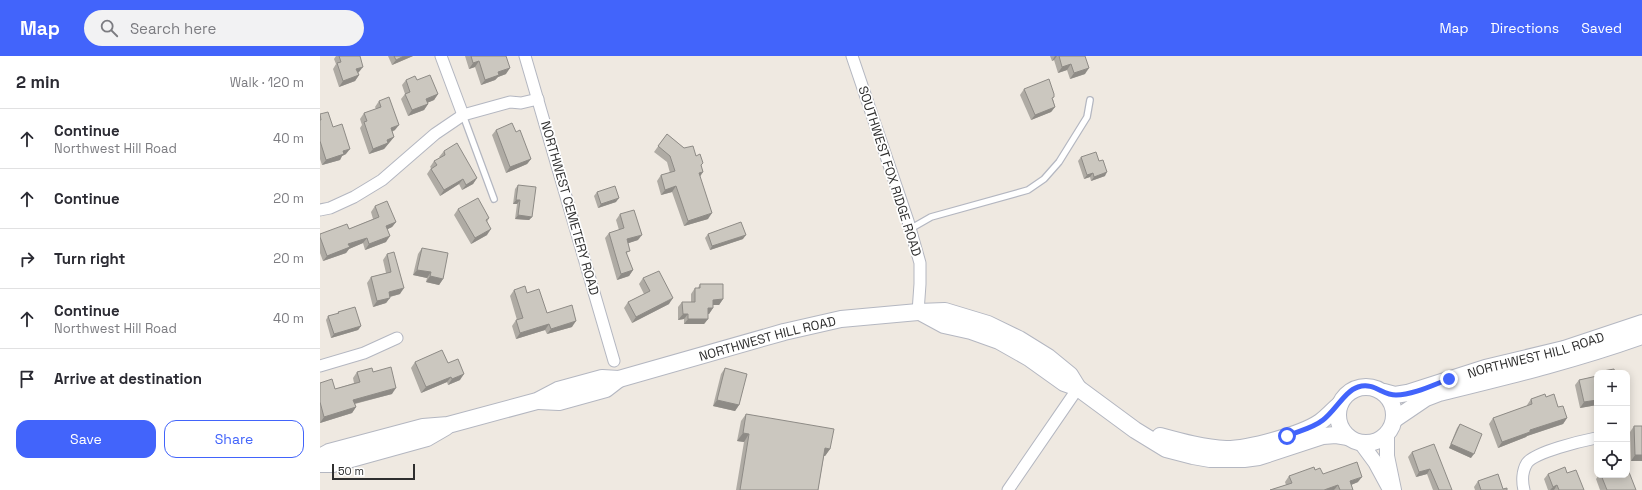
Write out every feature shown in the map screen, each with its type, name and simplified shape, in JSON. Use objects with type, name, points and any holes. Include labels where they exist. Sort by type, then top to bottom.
[{"type":"main road","name":"NORTHWEST HILL ROAD","points":[[320,457],[329,452],[423,427],[448,425],[537,401],[559,402],[606,389],[619,379],[784,332],[840,319],[918,312]]},
{"type":"main road","points":[[918,312],[944,325],[971,331],[999,341],[1029,358],[1064,383],[1078,388],[1135,430],[1166,449],[1192,456],[1227,460],[1259,457],[1323,436],[1336,435],[1355,440],[1371,443],[1380,440],[1387,434],[1395,419],[1393,404],[1384,392],[1368,386],[1351,390],[1344,396],[1338,412],[1338,422],[1342,430],[1355,440]]},
{"type":"main road","name":"NORTHWEST HILL ROAD","points":[[1384,392],[1395,395],[1407,393],[1485,368],[1564,350],[1642,324]]},
{"type":"main road","name":"NORTHWEST HILL ROAD","points":[[1395,419],[1426,398],[1439,393],[1567,361],[1598,352],[1642,336]]},
{"type":"main road","points":[[1135,430],[1212,448],[1235,448],[1254,445],[1287,436],[1312,426],[1329,415],[1340,404]]},
{"type":"main road","name":"NORTHWEST HILL ROAD","points":[[320,464],[333,464],[427,438],[448,425]]},
{"type":"street","points":[[441,56],[463,115]]},
{"type":"street","name":"NORTHWEST CEMETERY ROAD","points":[[525,56],[614,361]]},
{"type":"street","name":"SOUTHWEST FOX RIDGE ROAD","points":[[852,56],[920,263],[918,312]]},
{"type":"street","points":[[320,210],[330,208],[354,197],[382,180],[435,134],[463,115],[510,102],[521,103],[538,99]]},
{"type":"street","points":[[320,366],[364,353],[397,338]]},
{"type":"street","points":[[1008,490],[1078,388]]},
{"type":"street","points":[[1387,434],[1387,456],[1394,490]]},
{"type":"street","points":[[1524,490],[1523,471],[1528,462],[1535,457],[1575,443],[1594,438]]},
{"type":"street","points":[[1355,440],[1375,462],[1390,490]]},
{"type":"lane","points":[[910,229],[931,217],[1028,190],[1044,178],[1059,162],[1088,117],[1090,100]]},
{"type":"lane","points":[[463,115],[494,199]]},
{"type":"building","points":[[339,56],[360,56],[363,67],[356,69],[359,75],[343,81],[337,63],[341,62]]},
{"type":"building","points":[[394,56],[404,56],[396,60]]},
{"type":"building","points":[[471,56],[506,56],[510,68],[498,72],[499,75],[485,80],[479,61],[473,63]]},
{"type":"building","points":[[1059,56],[1085,56],[1089,68],[1074,73],[1071,64],[1062,67]]},
{"type":"building","points":[[430,75],[438,94],[426,99],[428,104],[412,110],[405,94],[410,92],[406,80],[415,76],[417,80]]},
{"type":"building","points":[[1049,79],[1054,94],[1054,97],[1052,98],[1055,107],[1035,115],[1024,89]]},
{"type":"building","points":[[389,97],[399,125],[391,128],[394,137],[387,140],[388,143],[373,149],[364,122],[367,121],[364,113],[381,107],[379,101]]},
{"type":"building","points":[[328,112],[333,127],[342,124],[350,149],[343,151],[344,154],[326,160],[320,141],[320,114]]},
{"type":"building","points":[[512,123],[516,132],[520,130],[531,159],[510,167],[496,130]]},
{"type":"building","points":[[667,134],[684,148],[693,146],[696,156],[700,154],[703,163],[701,165],[703,172],[699,173],[712,213],[688,221],[676,186],[665,190],[661,175],[675,171],[670,156],[658,146]]},
{"type":"building","points":[[457,143],[477,178],[466,185],[463,179],[444,190],[431,169],[437,165],[434,161],[445,155],[444,151]]},
{"type":"building","points":[[1096,152],[1099,161],[1103,160],[1107,172],[1094,177],[1093,173],[1087,175],[1081,157]]},
{"type":"building","points":[[518,185],[536,187],[532,217],[518,215],[520,200],[516,200]]},
{"type":"building","points":[[615,186],[619,198],[601,204],[597,192]]},
{"type":"building","points":[[478,198],[489,218],[486,220],[491,229],[475,238],[458,209]]},
{"type":"building","points":[[387,201],[396,222],[386,226],[390,236],[369,244],[367,238],[348,244],[350,247],[327,256],[320,234],[347,224],[349,229],[379,217],[375,206]]},
{"type":"building","points":[[634,210],[642,235],[627,239],[630,251],[626,252],[633,270],[621,274],[609,233],[624,228],[620,214]]},
{"type":"building","points":[[741,222],[746,235],[712,246],[708,234]]},
{"type":"building","points":[[422,248],[448,253],[443,279],[430,276],[431,272],[417,270]]},
{"type":"building","points":[[394,252],[404,288],[389,292],[390,298],[377,301],[371,277],[391,272],[387,254]]},
{"type":"building","points":[[659,271],[673,298],[636,317],[628,302],[650,291],[643,278]]},
{"type":"building","points":[[700,284],[723,284],[723,299],[713,300],[713,308],[708,308],[708,319],[688,319],[688,314],[683,314],[682,302],[695,302],[695,288],[700,288]]},
{"type":"building","points":[[525,286],[527,293],[539,289],[547,313],[572,305],[576,321],[551,329],[549,324],[520,333],[516,320],[523,318],[514,290]]},
{"type":"building","points":[[355,307],[361,326],[334,334],[328,316]]},
{"type":"building","points":[[442,350],[448,363],[458,359],[464,374],[452,379],[451,377],[426,387],[415,362]]},
{"type":"building","points":[[391,367],[396,388],[353,400],[356,407],[324,417],[320,402],[320,383],[332,379],[335,389],[360,382],[357,372],[372,368],[373,372]]},
{"type":"building","points":[[725,368],[747,374],[739,405],[717,400]]},
{"type":"building","points":[[1594,377],[1594,400],[1584,402],[1579,380]]},
{"type":"building","points":[[1545,394],[1546,397],[1554,394],[1558,407],[1563,406],[1567,418],[1530,430],[1530,432],[1502,442],[1493,418],[1532,404],[1531,399]]},
{"type":"building","points":[[746,414],[834,429],[830,449],[825,448],[818,490],[740,490],[749,434],[743,433]]},
{"type":"building","points":[[1460,424],[1482,434],[1474,454],[1451,444]]},
{"type":"building","points":[[1634,426],[1642,426],[1642,455],[1635,455]]},
{"type":"building","points":[[1434,444],[1452,490],[1439,490],[1430,469],[1419,472],[1412,452]]},
{"type":"building","points":[[1357,462],[1362,477],[1350,481],[1353,490],[1340,490],[1338,485],[1324,490],[1270,490],[1292,483],[1289,476],[1314,467],[1315,470],[1320,468],[1323,474]]},
{"type":"building","points":[[1565,467],[1567,473],[1576,470],[1584,490],[1559,490],[1557,485],[1553,487],[1548,474]]},
{"type":"building","points":[[1498,474],[1503,489],[1507,488],[1507,490],[1481,490],[1478,481]]},
{"type":"building","points":[[1630,475],[1636,490],[1607,490],[1602,478],[1630,478]]},
{"type":"route","points":[[1287,436],[1318,423],[1340,404],[1344,396],[1351,390],[1359,387],[1368,386],[1395,395],[1407,393],[1449,379]]}]
